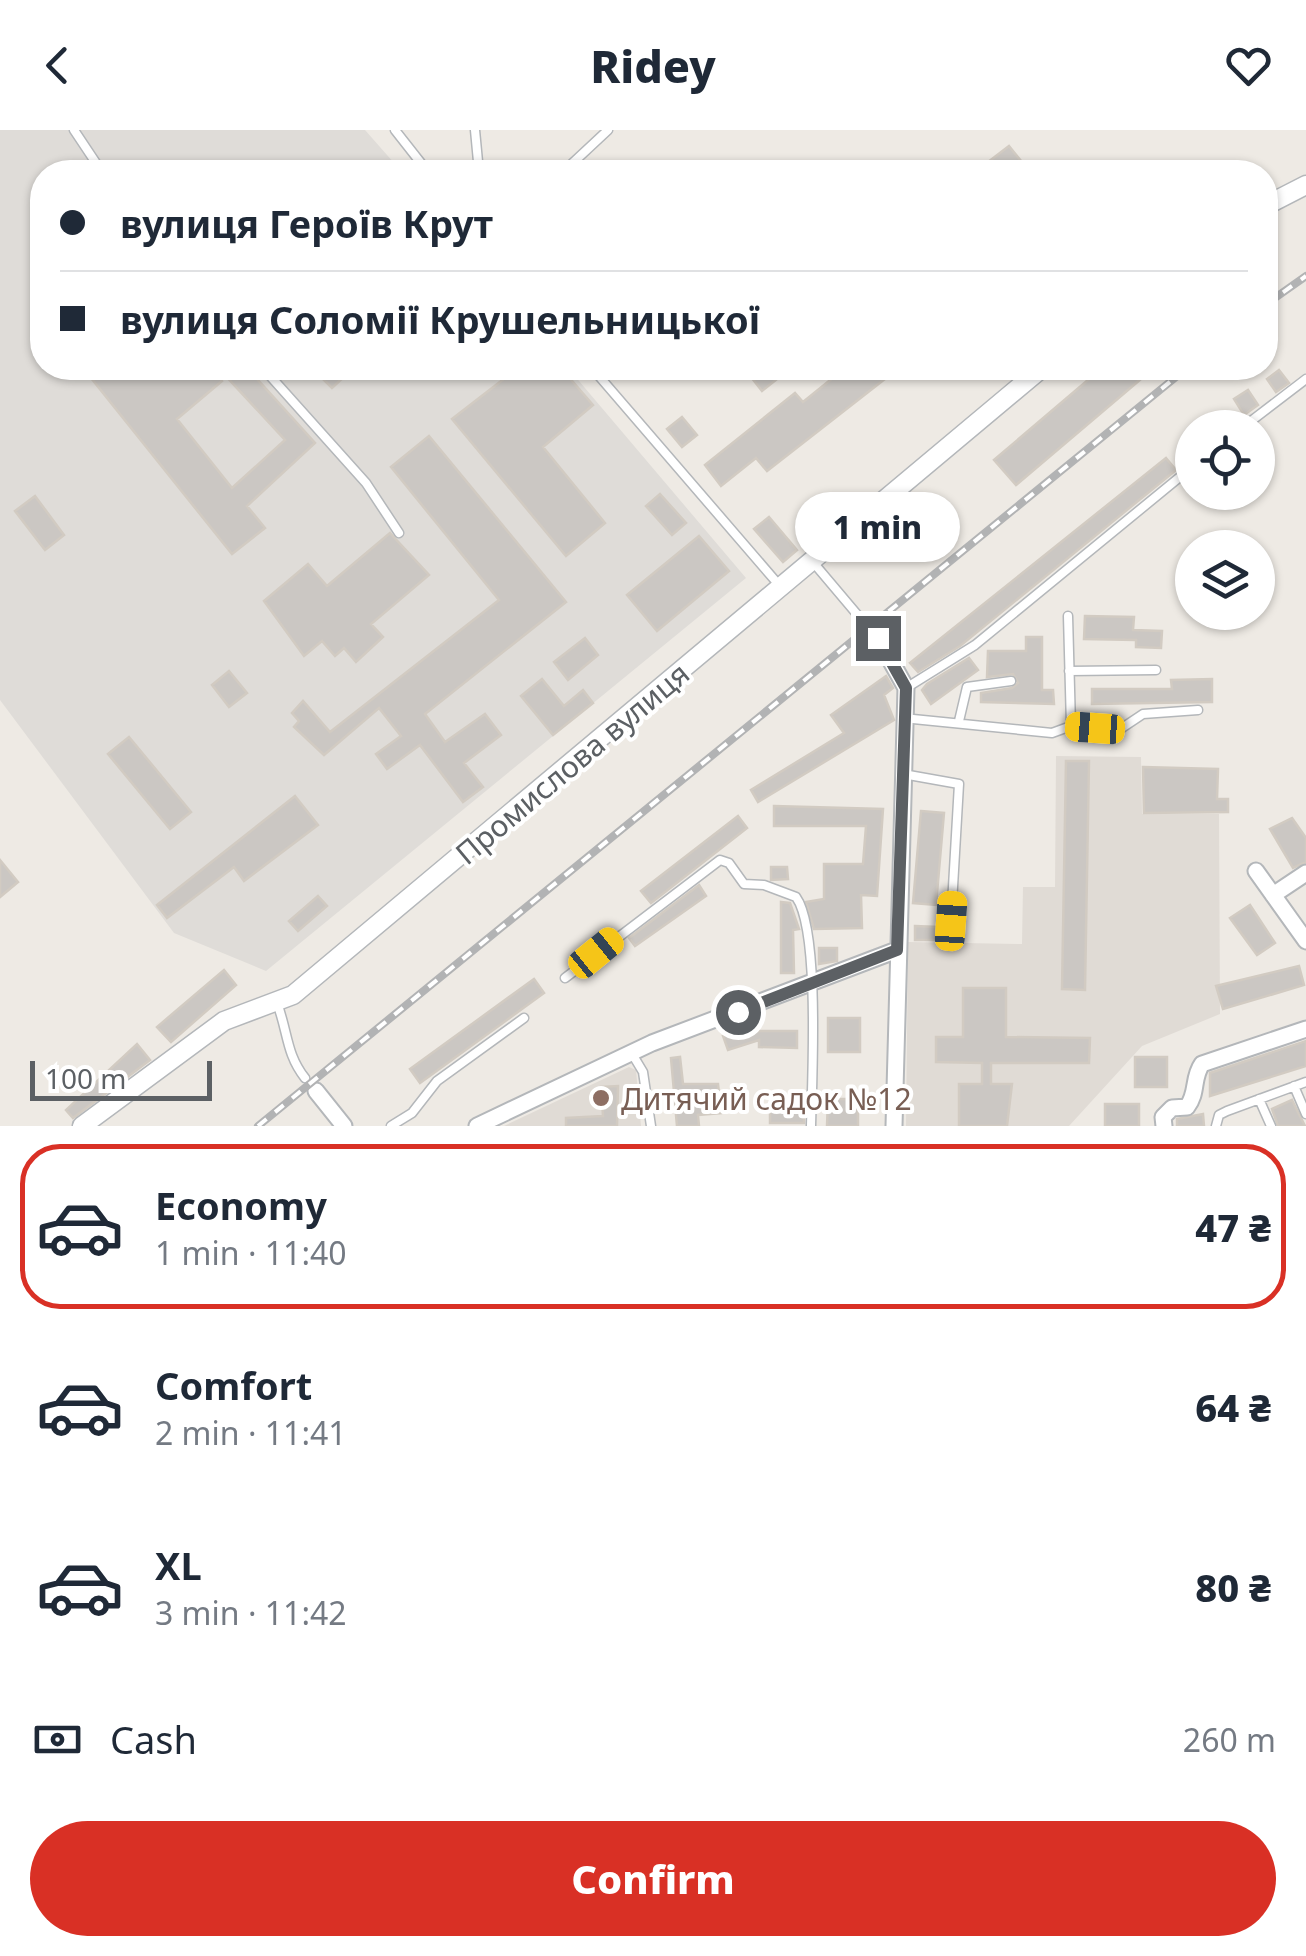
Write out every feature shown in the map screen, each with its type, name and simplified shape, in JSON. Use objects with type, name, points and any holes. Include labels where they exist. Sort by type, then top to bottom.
[{"type":"street","points":[[1278,199],[1306,185]]},
{"type":"street","name":"Промислова вулиця","points":[[82,1126],[224,1021],[293,995],[1028,380]]},
{"type":"street","points":[[878,638],[906,688],[894,1126]]},
{"type":"street","points":[[1256,872],[1306,941]]},
{"type":"street","points":[[1274,896],[1306,873]]},
{"type":"street","points":[[477,1126],[631,1052],[897,950]]},
{"type":"street","points":[[1164,1126],[1164,1116],[1172,1108],[1188,1107],[1194,1098],[1195,1073],[1202,1064],[1306,1029]]},
{"type":"street","points":[[311,1084],[344,1126]]},
{"type":"lane","points":[[74,130],[94,160]]},
{"type":"lane","points":[[395,130],[419,160]]},
{"type":"lane","points":[[475,130],[478,160]]},
{"type":"lane","points":[[576,160],[608,130]]},
{"type":"lane","points":[[1266,410],[1306,379]]},
{"type":"lane","points":[[274,380],[366,483],[398,534]]},
{"type":"lane","points":[[602,380],[782,588]]},
{"type":"lane","points":[[906,688],[975,645],[1175,481]]},
{"type":"lane","points":[[812,561],[861,619]]},
{"type":"lane","points":[[1068,616],[1071,726]]},
{"type":"lane","points":[[1070,672],[1156,670]]},
{"type":"lane","points":[[959,722],[966,687],[1011,680]]},
{"type":"lane","points":[[904,718],[1052,733],[1071,726],[1119,730],[1143,714],[1198,710]]},
{"type":"lane","points":[[903,774],[959,784],[951,921]]},
{"type":"lane","points":[[565,978],[720,860],[728,862],[744,884],[776,888],[800,902],[810,982],[811,1126]]},
{"type":"lane","points":[[278,1003],[289,1034],[289,1057],[311,1084]]},
{"type":"lane","points":[[391,1126],[412,1113],[437,1081],[524,1018]]},
{"type":"lane","points":[[631,1052],[645,1078],[650,1126]]},
{"type":"lane","points":[[1216,1126],[1219,1115],[1306,1082]]},
{"type":"lane","points":[[1294,1086],[1306,1114]]},
{"type":"lane","points":[[1259,1099],[1270,1126]]},
{"type":"shaded area","points":[[0,130],[365,130],[391,160],[30,160],[30,380],[578,380],[746,578],[266,971],[174,933],[0,700]]},
{"type":"shaded area","points":[[1056,756],[1141,757],[1142,814],[1219,814],[1220,1014],[1142,1046],[1069,1126],[906,1126],[908,942],[1022,944],[1023,887],[1055,887]]},
{"type":"shaded area","name":"Дитячий садок №12","points":[[629,1067],[636,1070],[641,1126],[504,1126]]},
{"type":"building","points":[[1009,146],[1020,160],[991,160]]},
{"type":"building","points":[[1278,371],[1289,383],[1276,392],[1268,380],[1278,380]]},
{"type":"building","points":[[93,380],[221,380],[177,419],[232,488],[285,440],[229,380],[258,380],[315,443],[247,506],[265,528],[232,554]]},
{"type":"building","points":[[324,380],[341,380],[332,388]]},
{"type":"building","points":[[502,380],[571,380],[593,405],[543,447],[605,523],[566,556],[452,419]]},
{"type":"building","points":[[753,380],[776,380],[762,391]]},
{"type":"building","points":[[830,380],[884,380],[767,471],[756,458],[721,486],[705,465],[795,393],[803,402]]},
{"type":"building","points":[[1088,380],[1140,380],[1016,485],[994,460]]},
{"type":"building","points":[[1248,390],[1258,405],[1241,410],[1234,399]]},
{"type":"building","points":[[682,417],[697,435],[682,447],[667,429]]},
{"type":"building","points":[[429,436],[566,602],[425,714],[445,742],[485,714],[501,735],[464,763],[483,787],[463,802],[420,745],[387,769],[376,754],[401,736],[379,708],[324,755],[294,727],[299,721],[292,713],[303,701],[330,732],[499,600],[391,467]]},
{"type":"building","points":[[1166,458],[1175,469],[960,646],[918,672],[910,663]]},
{"type":"building","points":[[660,494],[686,523],[672,535],[646,506]]},
{"type":"building","points":[[35,496],[64,535],[45,550],[15,511]]},
{"type":"building","points":[[769,517],[797,550],[783,562],[754,529]]},
{"type":"building","points":[[390,533],[429,575],[371,624],[383,637],[356,662],[344,648],[335,656],[322,641],[304,656],[264,601],[308,564],[327,586]]},
{"type":"building","points":[[699,536],[729,571],[657,631],[627,595]]},
{"type":"building","points":[[1085,616],[1134,617],[1133,630],[1162,631],[1161,648],[1136,647],[1136,640],[1084,639]]},
{"type":"building","points":[[1026,637],[1042,637],[1042,690],[1053,690],[1054,704],[981,702],[981,693],[1012,688],[1018,683],[1013,674],[987,677],[988,651],[1026,651]]},
{"type":"building","points":[[585,638],[598,655],[568,680],[554,662]]},
{"type":"building","points":[[969,658],[978,670],[931,704],[922,690]]},
{"type":"building","points":[[229,671],[247,693],[229,707],[212,685]]},
{"type":"building","points":[[886,676],[893,688],[884,695],[894,720],[758,802],[751,790],[844,733],[831,715]]},
{"type":"building","points":[[542,679],[564,706],[583,690],[593,703],[553,735],[521,696]]},
{"type":"building","points":[[1212,679],[1212,702],[1092,704],[1092,689],[1172,689],[1171,680]]},
{"type":"building","points":[[129,737],[191,812],[170,829],[108,754]]},
{"type":"building","points":[[1066,761],[1089,761],[1085,990],[1062,989]]},
{"type":"building","points":[[1143,767],[1218,769],[1217,799],[1228,799],[1228,812],[1144,813]]},
{"type":"building","points":[[295,796],[318,825],[244,881],[234,867],[167,918],[157,905]]},
{"type":"building","points":[[774,806],[883,809],[877,896],[861,895],[862,928],[814,929],[806,902],[824,899],[824,864],[863,864],[866,826],[774,826]]},
{"type":"building","points":[[921,811],[944,813],[936,905],[913,903]]},
{"type":"building","points":[[738,816],[747,828],[651,903],[641,891]]},
{"type":"building","points":[[1292,818],[1306,838],[1306,862],[1293,868],[1270,829]]},
{"type":"building","points":[[0,860],[18,882],[0,897]]},
{"type":"building","points":[[771,867],[787,867],[788,879],[771,880]]},
{"type":"building","points":[[699,885],[706,896],[635,946],[629,938]]},
{"type":"building","points":[[318,896],[327,906],[298,931],[289,921]]},
{"type":"building","points":[[781,902],[790,903],[799,929],[793,930],[794,973],[781,973]]},
{"type":"building","points":[[1250,905],[1275,943],[1257,955],[1230,918]]},
{"type":"building","points":[[915,926],[938,927],[938,940],[915,940]]},
{"type":"building","points":[[819,948],[837,948],[837,961],[819,964]]},
{"type":"building","points":[[1299,966],[1304,985],[1223,1009],[1216,986]]},
{"type":"building","points":[[224,970],[236,985],[171,1042],[157,1027]]},
{"type":"building","points":[[534,979],[544,993],[420,1083],[410,1069]]},
{"type":"building","points":[[963,988],[1006,988],[1006,1037],[1090,1038],[1089,1063],[991,1063],[991,1084],[1012,1084],[1007,1126],[959,1126],[959,1084],[982,1084],[982,1063],[936,1062],[936,1037],[963,1037]]},
{"type":"building","points":[[828,1018],[860,1018],[860,1052],[828,1052]]},
{"type":"building","points":[[743,1031],[797,1031],[797,1048],[759,1047],[759,1040],[728,1050],[723,1036]]},
{"type":"building","points":[[1306,1041],[1306,1066],[1210,1096],[1210,1073]]},
{"type":"building","points":[[137,1044],[150,1060],[73,1118],[66,1110]]},
{"type":"building","points":[[680,1057],[683,1084],[718,1084],[721,1113],[698,1115],[699,1126],[677,1126],[671,1058]]},
{"type":"building","points":[[1135,1057],[1167,1057],[1167,1087],[1135,1087]]},
{"type":"building","points":[[618,1086],[617,1126],[566,1126],[566,1118],[603,1116],[601,1087]]},
{"type":"building","points":[[828,1099],[858,1099],[858,1126],[827,1126]]},
{"type":"building","points":[[1292,1100],[1305,1126],[1278,1126],[1272,1109]]},
{"type":"building","points":[[1105,1104],[1139,1104],[1139,1126],[1105,1126]]},
{"type":"building","points":[[770,1107],[804,1107],[804,1123],[770,1123]]},
{"type":"building","points":[[1203,1114],[1204,1126],[1177,1126],[1177,1119]]},
{"type":"railway","points":[[1278,296],[1306,276]]},
{"type":"railway","points":[[258,1126],[1172,380]]},
{"type":"place","name":"Дитячий садок №12","points":[[601,1098]]},
{"type":"route","points":[[738,1012],[897,950],[906,688],[878,638]]}]
